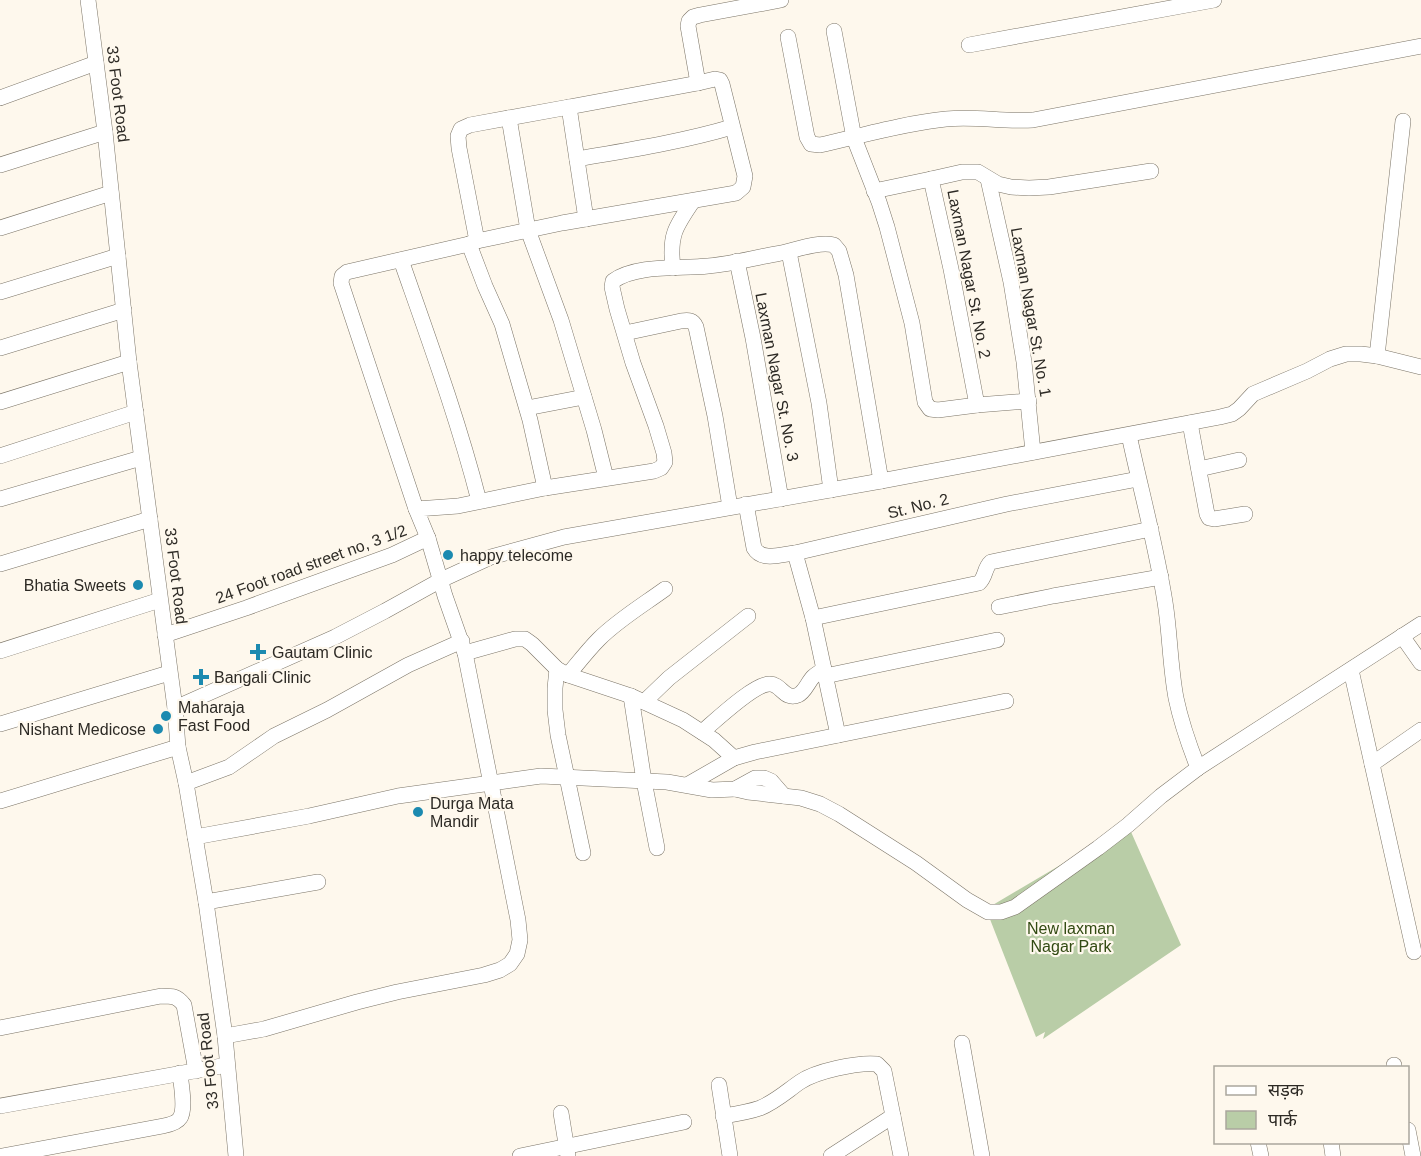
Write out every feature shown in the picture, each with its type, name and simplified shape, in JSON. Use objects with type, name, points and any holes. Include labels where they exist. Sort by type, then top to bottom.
[{"type":"street","name":"33 Foot Road","points":[[88,0],[105,132],[129,362],[175,708],[178,747],[206,902],[225,1036],[230,1155]]},
{"type":"street","points":[[698,83],[688,21],[715,5],[781,0]]},
{"type":"street","points":[[969,45],[1214,0]]},
{"type":"street","points":[[834,31],[854,138],[887,227],[912,322],[925,402],[930,409],[938,410],[1029,401]]},
{"type":"street","points":[[788,37],[807,136],[812,144],[820,145],[946,119],[970,118],[1013,122],[1034,120],[1421,46]]},
{"type":"street","points":[[0,98],[96,63]]},
{"type":"street","points":[[428,538],[416,509],[341,282],[342,276],[347,272],[473,242],[528,230],[736,193],[743,187],[745,176],[720,80],[715,79],[569,106],[470,125],[461,129],[458,136],[473,242],[485,286],[502,324],[527,408],[545,488]]},
{"type":"street","points":[[569,106],[586,219]]},
{"type":"street","points":[[509,118],[528,230],[561,320],[606,478]]},
{"type":"street","points":[[1377,356],[1403,121]]},
{"type":"street","points":[[577,159],[695,138],[732,128]]},
{"type":"street","points":[[0,165],[105,132]]},
{"type":"street","name":"Laxman Nagar St. No. 2","points":[[977,405],[931,178],[962,172],[978,172],[998,184],[1029,188],[1151,171]]},
{"type":"street","points":[[874,191],[931,178]]},
{"type":"street","name":"Laxman Nagar St. No. 1","points":[[988,179],[1011,282],[1024,362],[1033,452]]},
{"type":"street","points":[[0,228],[111,193]]},
{"type":"street","points":[[673,268],[672,236],[693,201]]},
{"type":"street","points":[[416,509],[458,506],[661,468],[665,462],[656,426],[633,363],[617,309],[612,287],[613,280],[630,273],[707,266],[789,252],[826,243],[834,245],[839,251],[846,275],[881,481]]},
{"type":"street","points":[[789,252],[819,403],[831,490]]},
{"type":"street","points":[[0,292],[118,256]]},
{"type":"street","points":[[401,260],[448,392],[479,501]]},
{"type":"street","name":"Laxman Nagar St. No. 3","points":[[737,261],[782,499]]},
{"type":"street","points":[[0,348],[124,310]]},
{"type":"street","points":[[625,333],[681,321],[694,322],[715,416],[730,507]]},
{"type":"street","points":[[175,708],[334,637],[441,580],[491,557],[564,537],[881,481],[1232,414],[1253,394],[1346,354],[1377,356],[1421,367]]},
{"type":"street","points":[[0,402],[129,362]]},
{"type":"street","points":[[527,408],[584,397]]},
{"type":"street","points":[[0,456],[136,412]]},
{"type":"street","points":[[1190,423],[1209,518],[1245,514]]},
{"type":"street","points":[[1129,435],[1166,604],[1176,696],[1185,733],[1198,768]]},
{"type":"street","points":[[0,499],[141,458]]},
{"type":"street","points":[[1199,469],[1239,460]]},
{"type":"street","name":"St. No. 2","points":[[746,504],[756,553],[760,556],[767,556],[795,552],[1007,504],[1138,478]]},
{"type":"street","points":[[0,564],[150,519]]},
{"type":"street","points":[[813,618],[979,583],[987,565],[991,562],[1151,530]]},
{"type":"street","name":"24 Foot road street no, 3 1/2","points":[[165,635],[392,555],[428,538],[445,596],[464,647],[518,920],[520,940],[517,954],[510,964],[500,970],[397,992],[264,1029],[225,1036]]},
{"type":"street","points":[[795,552],[813,618],[838,735]]},
{"type":"street","points":[[999,607],[1161,577]]},
{"type":"street","points":[[583,853],[558,735],[555,688],[563,672],[600,638],[665,589]]},
{"type":"street","points":[[0,651],[160,600]]},
{"type":"street","points":[[638,699],[669,678],[748,616]]},
{"type":"street","points":[[195,837],[309,816],[398,796],[541,776],[667,782],[712,790],[735,789],[801,798],[820,804],[987,912],[1001,912],[1015,907],[1098,849],[1198,768],[1421,624]]},
{"type":"street","points":[[1402,636],[1421,663]]},
{"type":"street","points":[[186,783],[229,767],[274,736],[327,710],[408,665],[464,647],[515,639],[525,639],[563,672],[638,699],[683,720],[714,740],[734,758]]},
{"type":"street","points":[[702,732],[752,691],[762,686],[774,685],[785,694],[798,696],[814,676],[997,640]]},
{"type":"street","points":[[1351,670],[1413,952]]},
{"type":"street","points":[[0,724],[169,673]]},
{"type":"street","points":[[638,699],[644,781],[657,848]]},
{"type":"street","points":[[687,785],[734,758],[755,752],[1006,701]]},
{"type":"street","points":[[1372,764],[1421,730]]},
{"type":"street","points":[[0,801],[178,747]]},
{"type":"street","points":[[755,752],[755,778]]},
{"type":"street","points":[[735,789],[755,778],[764,778],[771,781],[784,796]]},
{"type":"street","points":[[206,902],[318,882]]},
{"type":"street","points":[[0,1028],[161,996],[171,996],[179,999],[184,1005],[196,1071]]},
{"type":"street","points":[[962,1043],[982,1156]]},
{"type":"street","points":[[723,1116],[761,1107],[802,1080],[817,1073],[877,1064],[884,1071],[901,1156]]},
{"type":"street","points":[[0,1106],[227,1065]]},
{"type":"street","points":[[2,1156],[174,1123],[180,1118],[183,1109],[180,1073]]},
{"type":"street","points":[[719,1085],[730,1156]]},
{"type":"street","points":[[561,1113],[567,1151]]},
{"type":"street","points":[[831,1156],[893,1116]]},
{"type":"street","points":[[520,1156],[567,1151],[684,1122]]},
{"type":"street","points":[[1409,1139],[1413,1156]]},
{"type":"green space","name":"New laxman Nagar Park","points":[[1128,825],[1181,945],[1043,1039],[1045,1032],[1036,1037],[986,909]]},
{"type":"place","name":"happy telecome","points":[[448,555]]},
{"type":"place","name":"Bhatia Sweets","points":[[138,585]]},
{"type":"place","name":"Gautam Clinic","points":[[258,652]]},
{"type":"place","name":"Bangali Clinic","points":[[201,677]]},
{"type":"place","name":"Maharaja Fast Food","points":[[166,716]]},
{"type":"place","name":"Nishant Medicose","points":[[158,729]]},
{"type":"place","name":"Durga Mata Mandir","points":[[418,812]]}]
